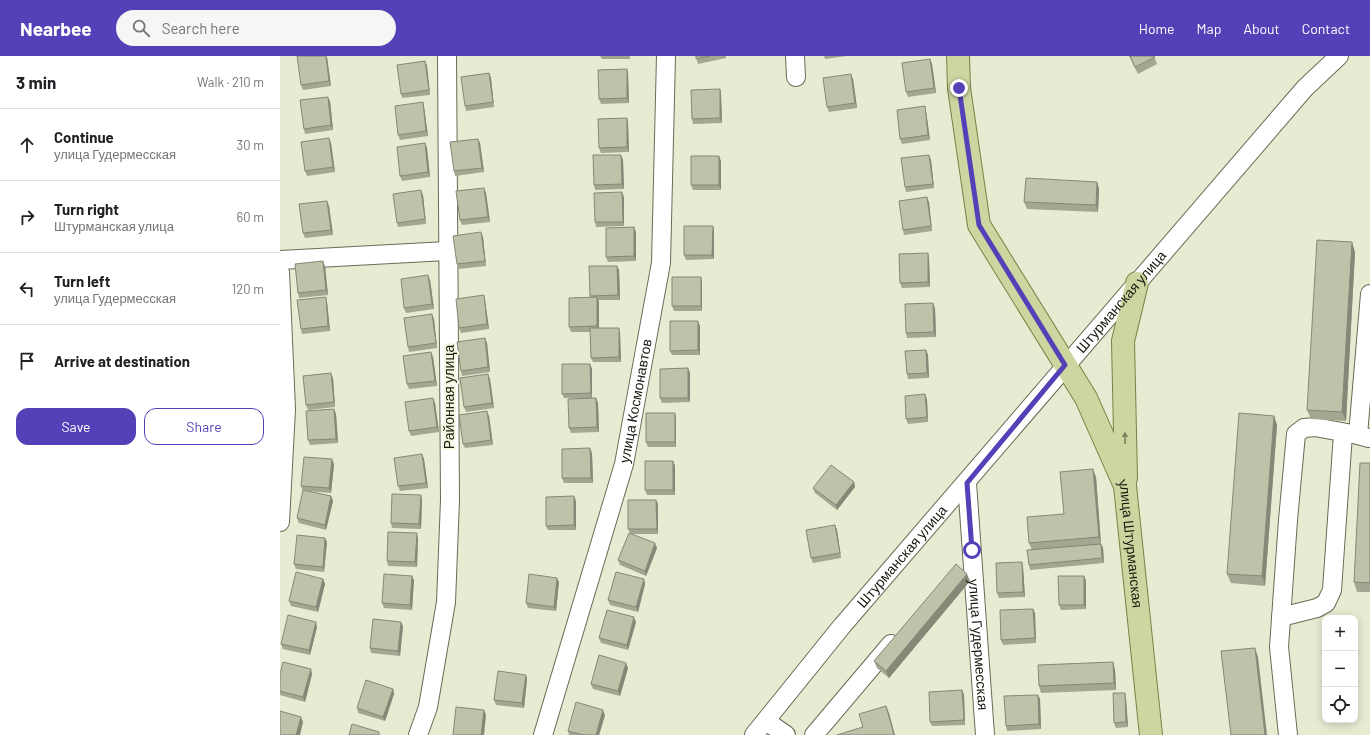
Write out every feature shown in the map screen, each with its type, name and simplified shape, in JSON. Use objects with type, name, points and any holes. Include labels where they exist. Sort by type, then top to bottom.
[{"type":"main road","points":[[958,56],[959,88],[979,225],[1065,365]]},
{"type":"main road","points":[[1126,491],[1123,341],[1137,282]]},
{"type":"main road","name":"улица Штурманская","points":[[1065,365],[1086,398],[1126,491],[1151,735]]},
{"type":"street","name":"Районная улица","points":[[418,735],[428,707],[446,602],[450,500],[447,251],[447,56]]},
{"type":"street","name":"улица Космонавтов","points":[[543,735],[624,464],[661,263],[666,56]]},
{"type":"street","points":[[795,56],[796,77]]},
{"type":"street","name":"Штурманская улица","points":[[754,735],[842,626],[967,483],[1065,365],[1305,88],[1338,56]]},
{"type":"street","points":[[280,260],[447,251]]},
{"type":"street","points":[[280,272],[286,409],[280,522]]},
{"type":"street","points":[[1281,617],[1326,603],[1332,590],[1357,435],[1370,294]]},
{"type":"street","points":[[1288,735],[1279,647],[1296,434],[1304,428],[1315,427],[1357,435]]},
{"type":"street","name":"улица Гудермесская","points":[[967,483],[985,735]]},
{"type":"street","points":[[956,568],[972,550]]},
{"type":"street","points":[[814,735],[901,633]]},
{"type":"street","points":[[766,721],[786,735]]},
{"type":"building","points":[[297,56],[326,56],[329,81],[301,85]]},
{"type":"building","points":[[696,56],[710,56],[696,59]]},
{"type":"building","points":[[1130,56],[1154,56],[1155,57],[1135,67]]},
{"type":"building","points":[[930,59],[934,88],[906,92],[902,63]]},
{"type":"building","points":[[425,61],[429,90],[401,94],[397,65]]},
{"type":"building","points":[[627,69],[627,98],[599,99],[598,70]]},
{"type":"building","points":[[489,73],[493,102],[465,106],[461,77]]},
{"type":"building","points":[[851,74],[855,103],[827,107],[823,78]]},
{"type":"building","points":[[720,89],[720,118],[692,119],[691,90]]},
{"type":"building","points":[[328,97],[331,125],[304,129],[300,100]]},
{"type":"building","points":[[423,102],[426,131],[398,135],[395,106]]},
{"type":"building","points":[[925,106],[928,135],[900,139],[897,110]]},
{"type":"building","points":[[627,118],[627,147],[599,148],[598,119]]},
{"type":"building","points":[[329,138],[333,167],[305,171],[301,142]]},
{"type":"building","points":[[478,139],[482,168],[454,171],[450,142]]},
{"type":"building","points":[[425,143],[428,172],[400,176],[397,147]]},
{"type":"building","points":[[593,155],[621,155],[622,184],[594,185]]},
{"type":"building","points":[[929,155],[933,184],[905,187],[901,158]]},
{"type":"building","points":[[691,156],[719,156],[719,185],[691,185]]},
{"type":"building","points":[[1026,178],[1097,182],[1096,205],[1024,202]]},
{"type":"building","points":[[484,188],[488,217],[460,220],[456,191]]},
{"type":"building","points":[[421,190],[425,219],[397,223],[393,194]]},
{"type":"building","points":[[622,192],[623,222],[595,222],[594,193]]},
{"type":"building","points":[[927,197],[931,226],[903,230],[899,201]]},
{"type":"building","points":[[327,201],[331,230],[303,233],[299,204]]},
{"type":"building","points":[[684,226],[713,226],[712,255],[684,255]]},
{"type":"building","points":[[634,227],[634,256],[606,257],[606,228]]},
{"type":"building","points":[[481,232],[485,261],[457,264],[453,236]]},
{"type":"building","points":[[1317,240],[1352,242],[1342,412],[1307,410]]},
{"type":"building","points":[[928,253],[928,282],[900,283],[899,254]]},
{"type":"building","points":[[323,261],[326,290],[298,293],[295,264]]},
{"type":"building","points":[[589,266],[617,266],[618,295],[590,296]]},
{"type":"building","points":[[428,275],[432,304],[404,308],[401,279]]},
{"type":"building","points":[[672,277],[701,277],[701,306],[672,306]]},
{"type":"building","points":[[484,295],[487,324],[459,328],[456,299]]},
{"type":"building","points":[[326,297],[328,326],[301,329],[297,300]]},
{"type":"building","points":[[597,297],[597,326],[569,327],[569,298]]},
{"type":"building","points":[[933,303],[934,332],[906,333],[905,304]]},
{"type":"building","points":[[432,314],[436,343],[408,347],[404,318]]},
{"type":"building","points":[[670,321],[698,321],[698,350],[670,351]]},
{"type":"building","points":[[590,328],[619,328],[619,357],[591,358]]},
{"type":"building","points":[[485,338],[488,367],[461,371],[457,342]]},
{"type":"building","points":[[926,350],[927,373],[907,374],[905,351]]},
{"type":"building","points":[[431,352],[435,381],[407,384],[403,356]]},
{"type":"building","points":[[562,364],[590,364],[591,393],[562,394]]},
{"type":"building","points":[[688,368],[688,398],[660,398],[660,369]]},
{"type":"building","points":[[331,373],[334,402],[306,405],[303,376]]},
{"type":"building","points":[[488,374],[492,403],[464,407],[460,378]]},
{"type":"building","points":[[925,394],[927,417],[906,419],[905,396]]},
{"type":"building","points":[[433,398],[437,427],[409,431],[405,402]]},
{"type":"building","points":[[596,398],[597,427],[569,428],[568,399]]},
{"type":"building","points":[[334,409],[336,439],[308,440],[306,411]]},
{"type":"building","points":[[487,411],[491,440],[463,444],[459,415]]},
{"type":"building","points":[[646,413],[675,413],[675,442],[646,442]]},
{"type":"building","points":[[1239,413],[1274,416],[1262,576],[1227,574]]},
{"type":"building","points":[[590,448],[591,478],[562,478],[562,449]]},
{"type":"building","points":[[422,454],[426,483],[398,486],[394,458]]},
{"type":"building","points":[[304,457],[332,459],[329,488],[301,486]]},
{"type":"building","points":[[645,461],[673,461],[673,490],[645,490]]},
{"type":"building","points":[[1360,463],[1370,463],[1370,583],[1354,582]]},
{"type":"building","points":[[831,465],[854,482],[836,505],[813,488]]},
{"type":"building","points":[[1093,469],[1099,537],[1029,543],[1027,517],[1064,514],[1060,472]]},
{"type":"building","points":[[303,490],[331,496],[325,525],[297,518]]},
{"type":"building","points":[[392,494],[421,495],[419,524],[391,523]]},
{"type":"building","points":[[574,496],[574,525],[546,526],[546,497]]},
{"type":"building","points":[[628,500],[656,500],[657,529],[628,529]]},
{"type":"building","points":[[835,525],[840,553],[811,558],[806,530]]},
{"type":"building","points":[[388,532],[417,533],[415,562],[387,561]]},
{"type":"building","points":[[629,533],[655,543],[645,571],[618,560]]},
{"type":"building","points":[[297,535],[325,538],[323,567],[294,564]]},
{"type":"building","points":[[1101,544],[1102,558],[1029,565],[1027,550]]},
{"type":"building","points":[[1022,562],[1023,592],[997,593],[996,563]]},
{"type":"building","points":[[956,564],[967,574],[886,671],[874,661]]},
{"type":"building","points":[[296,572],[323,579],[316,607],[289,601]]},
{"type":"building","points":[[616,572],[644,579],[636,607],[608,600]]},
{"type":"building","points":[[384,574],[412,576],[410,605],[382,603]]},
{"type":"building","points":[[529,574],[557,578],[554,607],[526,603]]},
{"type":"building","points":[[1058,576],[1084,576],[1084,605],[1059,605]]},
{"type":"building","points":[[1033,609],[1035,638],[1001,640],[1000,610]]},
{"type":"building","points":[[607,610],[634,617],[627,645],[599,638]]},
{"type":"building","points":[[288,615],[316,622],[309,650],[281,644]]},
{"type":"building","points":[[373,619],[401,622],[398,651],[370,648]]},
{"type":"building","points":[[1255,648],[1265,735],[1231,735],[1221,651]]},
{"type":"building","points":[[599,655],[626,663],[618,691],[591,684]]},
{"type":"building","points":[[283,662],[311,669],[303,697],[280,691],[280,674]]},
{"type":"building","points":[[1113,662],[1114,683],[1039,686],[1038,665]]},
{"type":"building","points":[[498,671],[526,675],[522,703],[494,700]]},
{"type":"building","points":[[366,680],[393,689],[383,717],[357,708]]},
{"type":"building","points":[[962,690],[964,720],[930,722],[929,692]]},
{"type":"building","points":[[1113,693],[1125,693],[1126,722],[1114,723]]},
{"type":"building","points":[[1038,695],[1039,724],[1006,726],[1004,696]]},
{"type":"building","points":[[576,702],[603,710],[596,735],[584,735],[568,731]]},
{"type":"building","points":[[886,706],[894,735],[837,735],[863,727],[859,714]]},
{"type":"building","points":[[456,707],[484,710],[481,735],[453,735]]},
{"type":"building","points":[[280,711],[301,717],[296,735],[280,735]]},
{"type":"building","points":[[352,724],[379,732],[379,735],[349,735]]},
{"type":"route","points":[[959,88],[979,225],[1065,365],[967,483],[972,550]]}]
